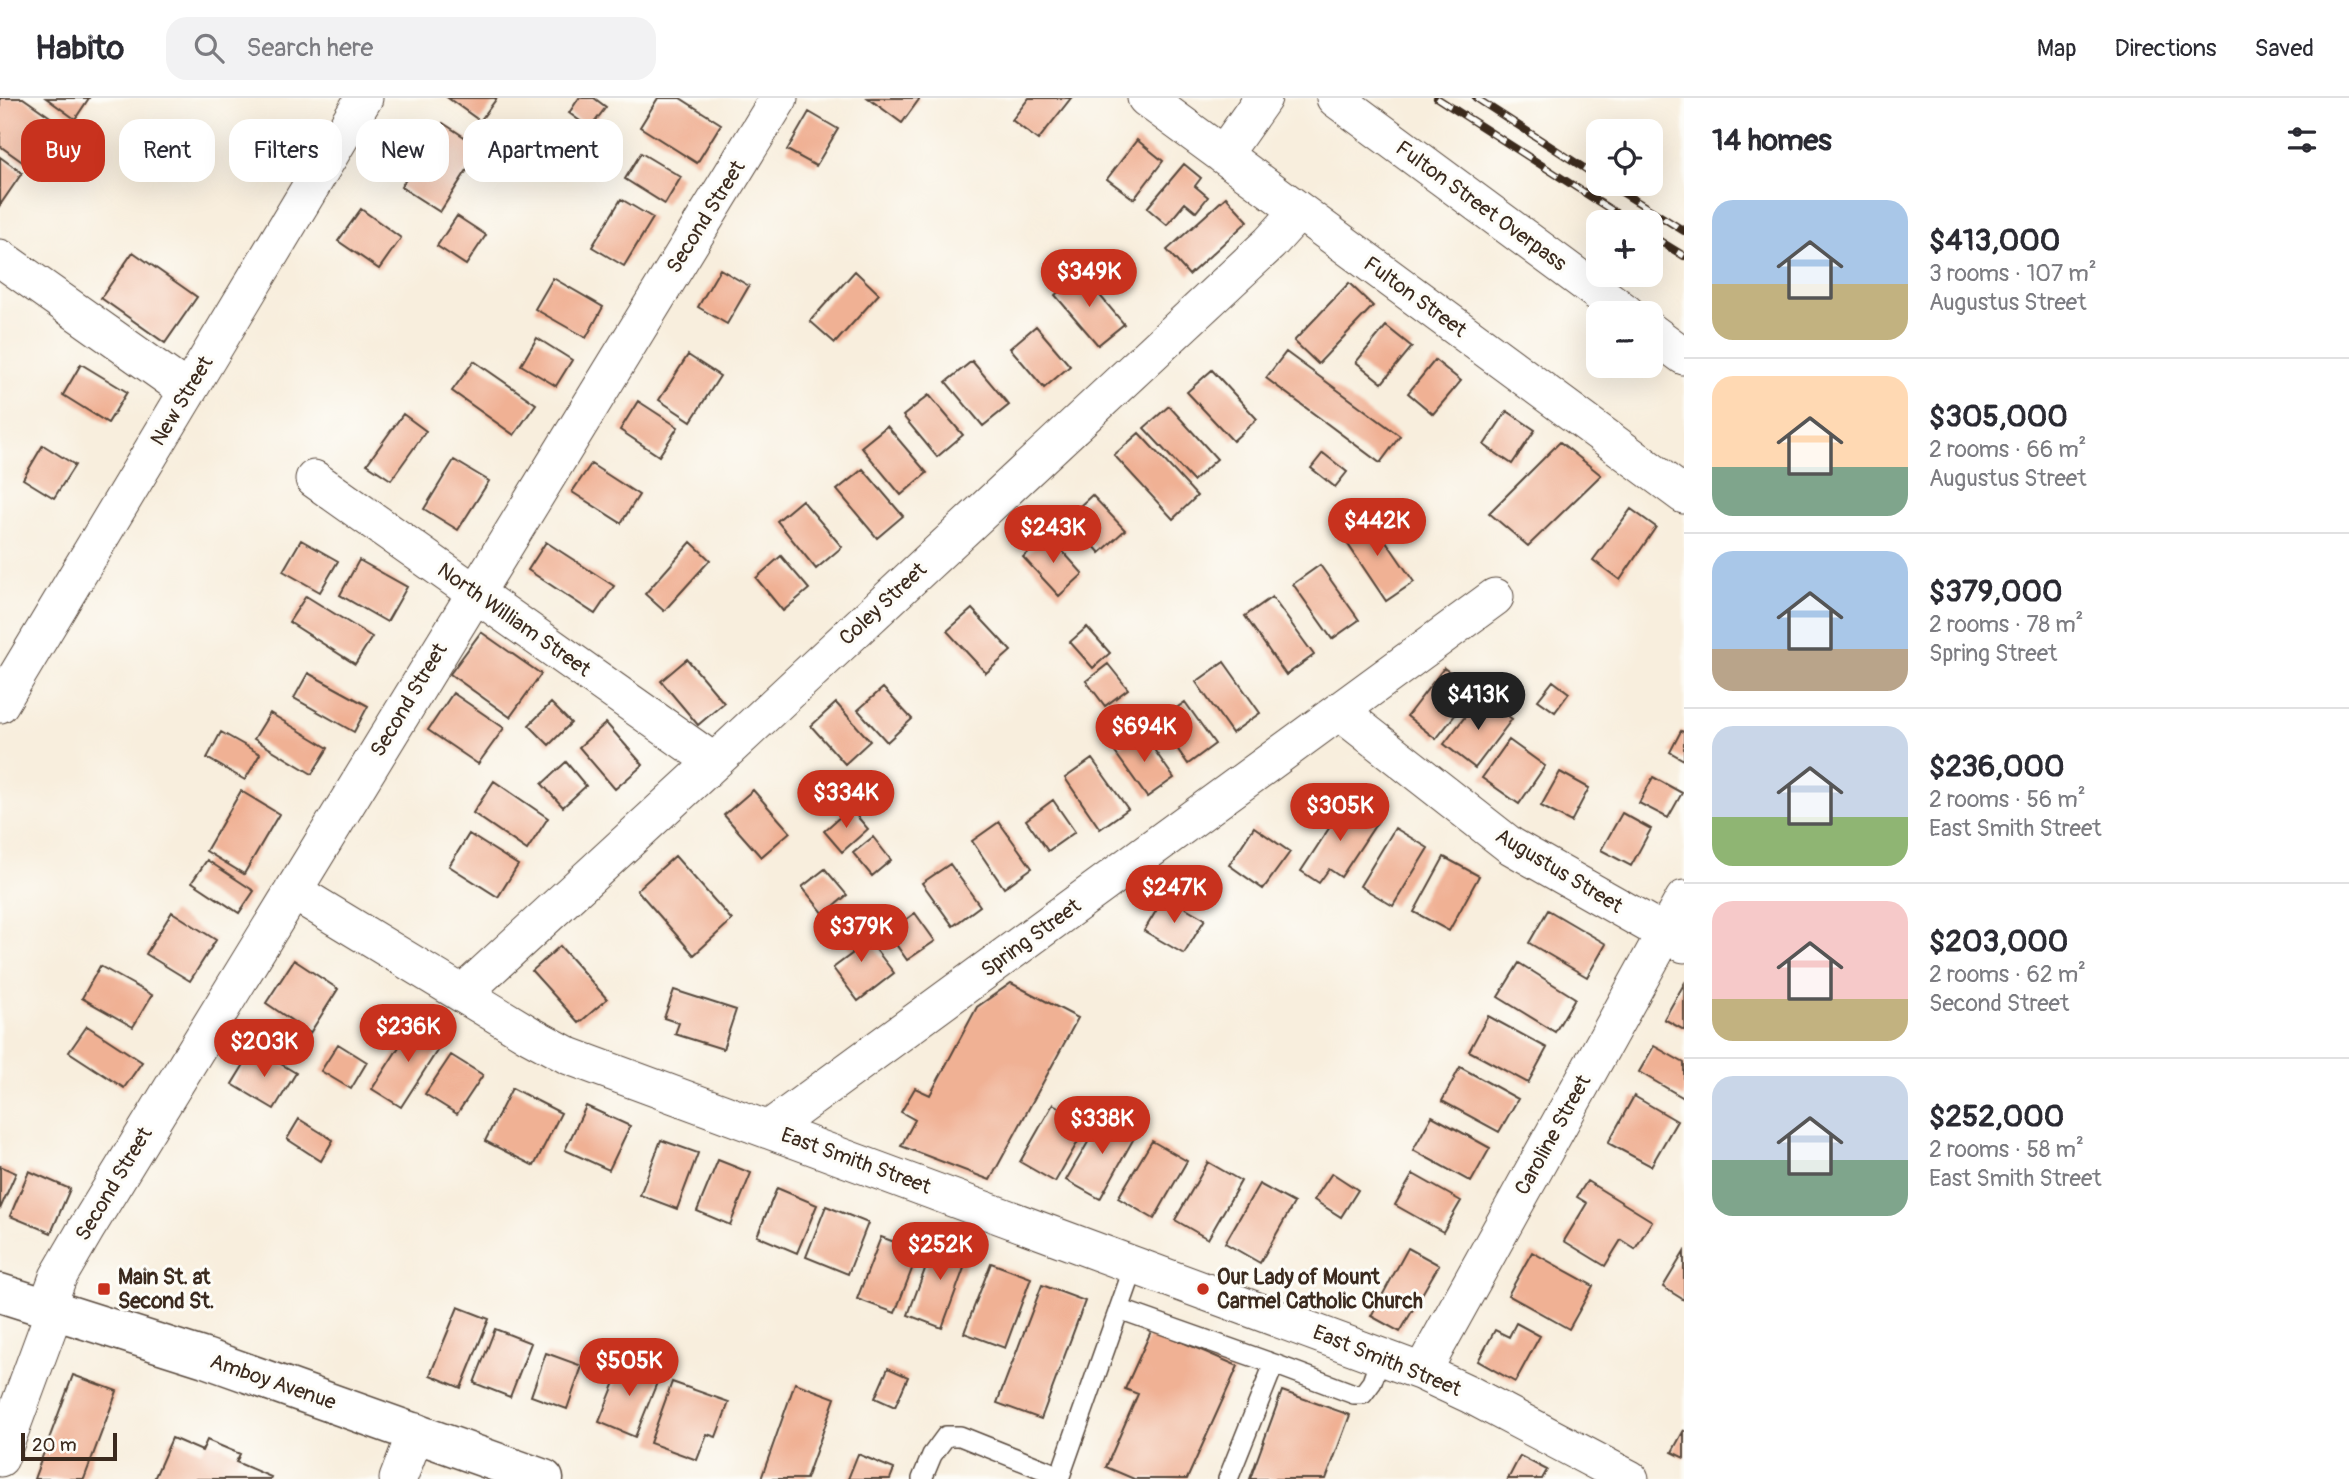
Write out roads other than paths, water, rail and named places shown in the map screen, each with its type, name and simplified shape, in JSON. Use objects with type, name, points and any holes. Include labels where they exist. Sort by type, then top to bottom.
[{"type":"main road","name":"Amboy Avenue","points":[[0,1293],[416,1432],[544,1479]]},
{"type":"street","name":"New Street","points":[[0,704],[364,98]]},
{"type":"street","name":"Second Street","points":[[0,1458],[65,1263],[779,98]]},
{"type":"street","name":"Fulton Street","points":[[1146,98],[1680,484]]},
{"type":"street","points":[[1223,155],[1263,98]]},
{"type":"street","name":"Fulton Street Overpass","points":[[1335,98],[1610,301]]},
{"type":"street","name":"Coley Street","points":[[463,993],[1260,252],[1299,211]]},
{"type":"street","points":[[0,258],[188,391]]},
{"type":"street","points":[[1663,341],[1684,356]]},
{"type":"street","name":"North William Street","points":[[314,479],[714,762]]},
{"type":"street","name":"Spring Street","points":[[769,1129],[1495,597]]},
{"type":"street","name":"Augustus Street","points":[[1340,712],[1511,846],[1674,939]]},
{"type":"street","name":"East Smith Street","points":[[293,891],[569,1056],[1422,1372],[1630,1479]]},
{"type":"street","name":"Caroline Street","points":[[1422,1372],[1674,939],[1684,899]]},
{"type":"street","points":[[398,1479],[416,1432]]},
{"type":"lane","points":[[922,1479],[932,1455],[946,1436],[960,1436],[1059,1477],[1135,1265]]},
{"type":"lane","points":[[1119,1309],[1354,1394],[1363,1394],[1372,1381],[1381,1356]]},
{"type":"lane","points":[[1228,1479],[1274,1364]]},
{"type":"railway","points":[[1437,98],[1611,210]]},
{"type":"railway","points":[[1476,98],[1586,169]]},
{"type":"railway","points":[[1628,196],[1684,231]]},
{"type":"railway","points":[[1663,243],[1684,256]]},
{"type":"place","name":"Main St. at Second St.","points":[[104,1289]]},
{"type":"place","name":"Our Lady of Mount Carmel Catholic Church","points":[[1203,1289]]}]
